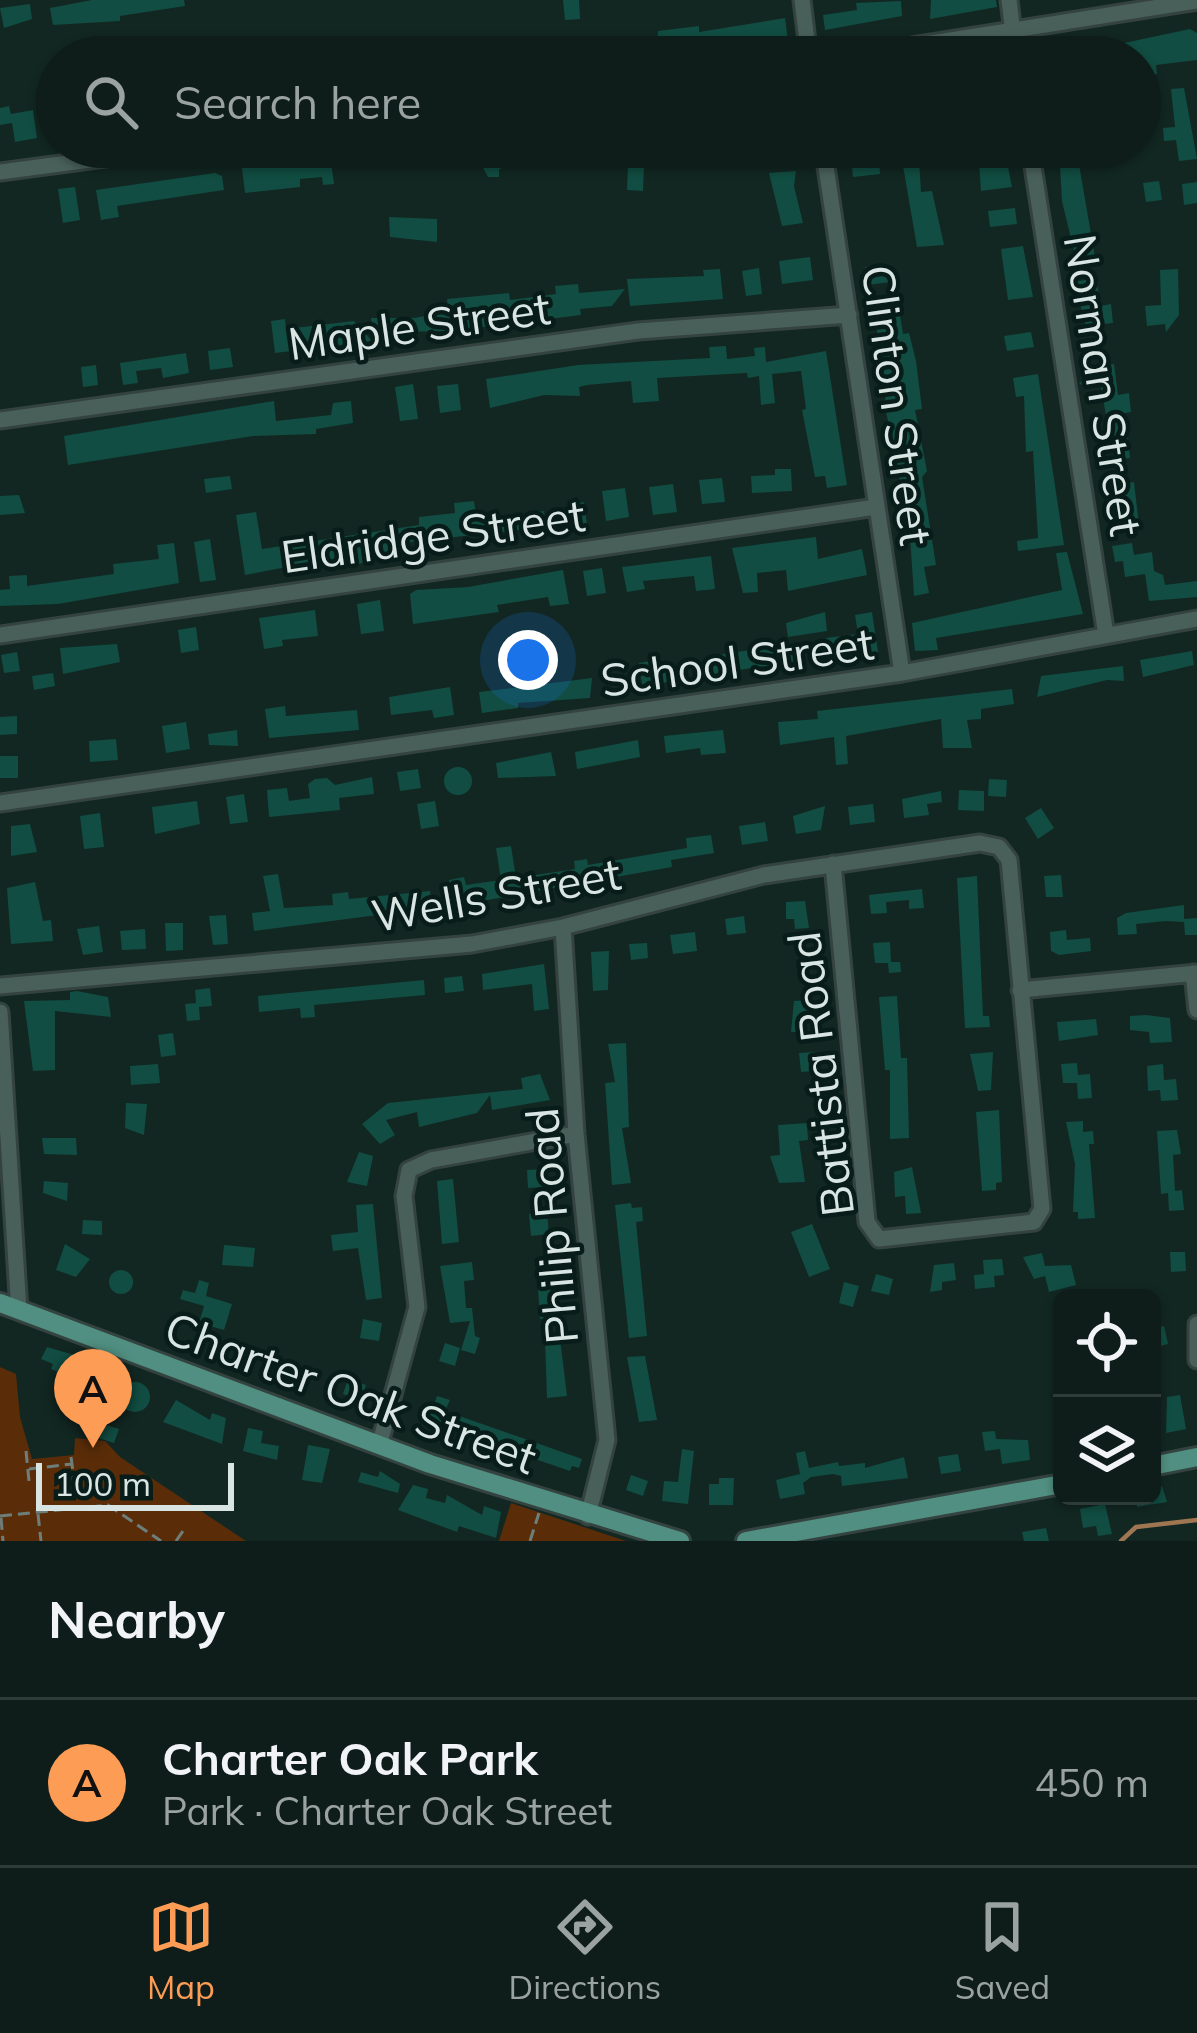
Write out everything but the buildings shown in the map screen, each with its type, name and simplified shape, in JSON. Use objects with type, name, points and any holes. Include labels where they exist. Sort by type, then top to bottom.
[{"type":"main road","name":"Charter Oak Street","points":[[10,1307],[379,1446],[588,1516],[680,1541]]},
{"type":"main road","points":[[1161,1464],[1197,1457]]},
{"type":"main road","points":[[746,1541],[1053,1486]]},
{"type":"street","points":[[802,0],[806,36]]},
{"type":"street","points":[[1009,0],[1013,36]]},
{"type":"street","points":[[985,36],[1197,2]]},
{"type":"street","points":[[0,172],[36,167]]},
{"type":"street","name":"Clinton Street","points":[[826,168],[902,673]]},
{"type":"street","name":"Norman Street","points":[[1033,168],[1106,635]]},
{"type":"street","name":"Maple Street","points":[[0,420],[638,331],[849,315]]},
{"type":"street","name":"Eldridge Street","points":[[0,634],[876,507]]},
{"type":"street","name":"School Street","points":[[0,803],[902,673],[1197,620]]},
{"type":"street","name":"Wells Street","points":[[0,986],[472,944],[563,927],[764,875],[980,843],[999,847]]},
{"type":"street","name":"Battista Road","points":[[833,864],[867,1222],[879,1239],[1034,1222],[1042,1209],[1009,860],[999,847]]},
{"type":"street","name":"Philip Road","points":[[563,927],[575,1134],[607,1440],[588,1516]]},
{"type":"street","points":[[1020,990],[1195,973],[1197,1010]]},
{"type":"street","points":[[0,1012],[10,1307]]},
{"type":"street","points":[[379,1446],[417,1306],[404,1196],[409,1170],[431,1160],[575,1134]]},
{"type":"street","points":[[1197,1324],[1197,1360]]},
{"type":"path","points":[[26,1451],[29,1481]]},
{"type":"path","points":[[71,1457],[75,1487]]},
{"type":"path","points":[[29,1469],[72,1464]]},
{"type":"path","points":[[2,1537],[0,1516],[108,1505],[161,1541]]},
{"type":"path","points":[[530,1541],[539,1511]]},
{"type":"path","points":[[38,1512],[41,1541]]},
{"type":"path","points":[[176,1541],[183,1531]]},
{"type":"shaded area","points":[[0,1367],[16,1374],[20,1417],[32,1459],[74,1455],[75,1438],[105,1441],[120,1457],[246,1541],[0,1541]]},
{"type":"shaded area","points":[[511,1503],[626,1541],[499,1541]]},
{"type":"waterway","points":[[1121,1541],[1136,1527],[1197,1520]]},
{"type":"place","name":"Charter Oak Park","points":[[93,1448]]}]
